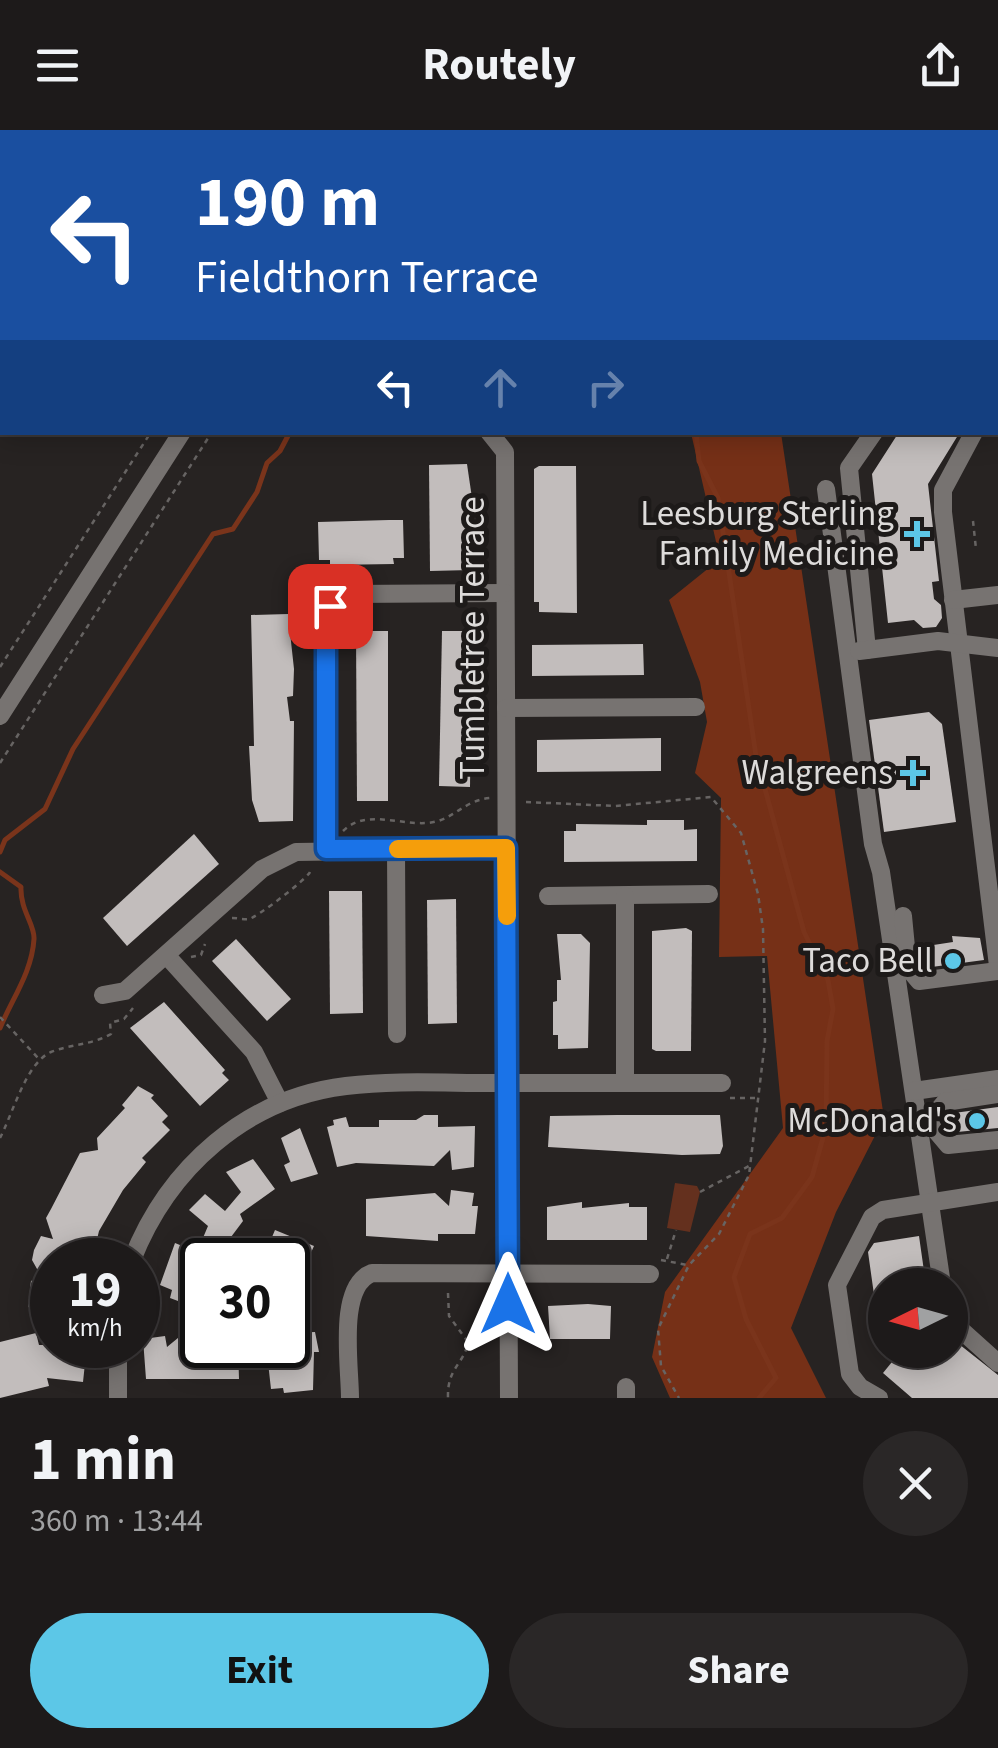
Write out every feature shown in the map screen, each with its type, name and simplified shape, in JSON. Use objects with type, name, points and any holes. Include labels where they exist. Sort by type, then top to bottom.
[{"type":"street","points":[[0,716],[180,435]]},
{"type":"street","name":"Tumbletree Terrace","points":[[492,435],[504,452],[509,1398]]},
{"type":"street","points":[[867,650],[850,468],[872,435]]},
{"type":"street","points":[[826,489],[852,698],[881,872],[908,968],[919,981],[998,968],[943,490],[972,435]]},
{"type":"street","points":[[326,849],[326,617],[330,606],[348,594],[506,593]]},
{"type":"street","points":[[953,600],[998,595]]},
{"type":"street","points":[[846,652],[958,642],[998,648]]},
{"type":"street","points":[[506,708],[696,707]]},
{"type":"street","points":[[104,995],[125,990],[262,869],[296,852],[506,848]]},
{"type":"street","points":[[396,849],[396,1034]]},
{"type":"street","points":[[548,896],[709,894]]},
{"type":"street","points":[[624,896],[624,1083]]},
{"type":"street","points":[[895,917],[898,996],[940,1268]]},
{"type":"street","points":[[167,956],[254,1052],[280,1103]]},
{"type":"street","points":[[914,1091],[998,1080]]},
{"type":"street","points":[[142,1238],[154,1212],[190,1164],[236,1126],[280,1103],[346,1086],[624,1083],[726,1090]]},
{"type":"street","points":[[998,1094],[945,1102],[935,1114],[937,1132],[948,1145],[998,1140]]},
{"type":"street","points":[[924,1161],[998,1150]]},
{"type":"street","points":[[880,1398],[860,1387],[850,1374],[839,1274],[872,1217],[898,1206],[998,1192]]},
{"type":"street","points":[[350,1398],[350,1295],[355,1284],[372,1273],[651,1267]]},
{"type":"street","points":[[968,1336],[998,1363]]},
{"type":"street","points":[[118,1368],[118,1398]]},
{"type":"path","points":[[0,667],[149,435]]},
{"type":"path","points":[[0,763],[210,435]]},
{"type":"path","points":[[973,521],[976,550]]},
{"type":"path","points":[[0,1017],[40,1060]]},
{"type":"path","points":[[726,1090],[758,1098]]},
{"type":"path","points":[[700,1192],[750,1165]]},
{"type":"path","points":[[667,1261],[676,1230]]},
{"type":"path","points":[[651,1267],[667,1261],[689,1265]]},
{"type":"path","points":[[448,1273],[450,1316],[468,1342],[465,1354],[450,1370],[448,1398]]},
{"type":"shaded area","points":[[691,435],[781,435],[884,1118],[836,1212],[791,1328],[826,1398],[670,1398],[652,1357],[665,1292],[783,1128],[767,956],[719,957],[721,798],[695,773],[707,722],[700,682],[669,600],[720,559]]},
{"type":"shaded area","points":[[675,1183],[697,1186],[700,1192],[690,1232],[667,1228]]},
{"type":"building","points":[[897,435],[958,435],[928,484],[939,581],[932,582],[942,618],[936,627],[923,628],[914,620],[888,623],[872,474]]},
{"type":"building","points":[[467,464],[473,505],[471,570],[430,571],[429,465]]},
{"type":"building","points":[[576,466],[577,613],[539,612],[539,602],[534,602],[534,469]]},
{"type":"building","points":[[403,520],[404,558],[393,558],[394,564],[330,565],[330,560],[319,560],[318,522]]},
{"type":"building","points":[[288,614],[294,669],[293,696],[287,697],[290,721],[294,721],[293,821],[259,822],[252,800],[249,746],[254,746],[251,615]]},
{"type":"building","points":[[356,631],[388,631],[388,801],[357,801]]},
{"type":"building","points":[[442,631],[472,631],[470,787],[439,786]]},
{"type":"building","points":[[643,644],[644,675],[532,676],[532,645]]},
{"type":"building","name":"Walgreens","points":[[929,712],[942,724],[956,822],[884,832],[869,720]]},
{"type":"building","points":[[661,738],[661,771],[537,772],[537,740]]},
{"type":"building","points":[[647,820],[684,820],[684,830],[697,829],[697,861],[564,862],[564,831],[576,831],[576,824],[647,825]]},
{"type":"building","points":[[194,834],[219,864],[127,946],[103,918]]},
{"type":"building","points":[[329,891],[362,891],[363,1013],[330,1014]]},
{"type":"building","points":[[456,899],[457,1023],[428,1024],[427,900]]},
{"type":"building","points":[[652,931],[692,931],[691,1051],[656,1051],[652,1049]]},
{"type":"building","points":[[557,934],[581,934],[590,943],[588,1048],[558,1049],[558,1035],[553,1035],[553,1002],[557,1001],[557,980],[561,980]]},
{"type":"building","name":"Taco Bell","points":[[952,936],[980,938],[984,960],[924,968],[921,955],[928,954],[927,946],[953,942]]},
{"type":"building","points":[[236,939],[291,999],[267,1021],[212,961]]},
{"type":"building","points":[[164,1002],[225,1070],[222,1073],[229,1080],[200,1106],[130,1028]]},
{"type":"building","points":[[138,1086],[154,1095],[151,1098],[168,1116],[162,1122],[170,1130],[142,1158],[146,1162],[123,1190],[97,1238],[53,1238],[46,1218],[80,1153],[98,1150],[97,1138],[125,1108],[122,1105]]},
{"type":"building","points":[[998,1107],[998,1128],[957,1132],[954,1113]]},
{"type":"building","points":[[424,1115],[438,1115],[438,1127],[475,1126],[474,1167],[452,1170],[450,1150],[434,1166],[356,1163],[337,1167],[327,1127],[334,1125],[333,1120],[346,1117],[349,1127],[379,1127],[379,1120],[416,1120]]},
{"type":"building","points":[[720,1115],[720,1154],[548,1147],[550,1116]]},
{"type":"building","points":[[300,1128],[318,1174],[291,1182],[284,1165],[290,1162],[281,1138]]},
{"type":"building","points":[[253,1159],[275,1189],[240,1214],[243,1221],[230,1238],[203,1238],[208,1226],[189,1210],[205,1194],[225,1211],[241,1192],[226,1172]]},
{"type":"building","points":[[451,1190],[474,1193],[472,1206],[478,1206],[475,1234],[438,1234],[438,1241],[366,1236],[366,1199],[435,1193],[449,1206]]},
{"type":"building","points":[[582,1202],[582,1208],[629,1203],[629,1207],[647,1207],[647,1240],[547,1240],[547,1207]]},
{"type":"building","points":[[275,1230],[294,1238],[272,1238]]},
{"type":"building","points":[[919,1236],[924,1268],[870,1268],[868,1252],[874,1243]]},
{"type":"building","points":[[175,1243],[180,1245],[180,1302],[170,1298],[172,1290],[160,1285]]},
{"type":"building","points":[[548,1306],[611,1306],[610,1339],[550,1339]]},
{"type":"building","points":[[310,1332],[315,1332],[319,1352],[314,1352],[313,1390],[284,1393],[283,1388],[271,1389],[269,1368],[310,1368]]},
{"type":"building","points":[[30,1334],[30,1368],[84,1368],[83,1382],[47,1378],[49,1386],[0,1398],[0,1342]]},
{"type":"building","points":[[165,1336],[167,1347],[180,1336],[180,1368],[239,1368],[239,1379],[146,1379],[145,1368],[160,1368],[160,1337]]},
{"type":"building","points":[[968,1351],[998,1375],[998,1398],[912,1398],[883,1373],[887,1368],[968,1368]]},
{"type":"waterway","points":[[0,852],[5,840],[45,809],[73,749],[213,534],[233,529],[257,492],[267,463],[280,451],[288,435]]},
{"type":"waterway","points":[[696,435],[699,461],[718,498],[756,756],[804,932],[828,980],[833,1009],[827,1041],[826,1127],[812,1177],[782,1218],[750,1234],[734,1277],[746,1319],[776,1378],[759,1398]]},
{"type":"waterway","points":[[0,872],[21,887],[34,939],[26,974],[0,1028]]},
{"type":"slow traffic","points":[[398,849],[506,848],[507,916]]},
{"type":"place","name":"Leesburg Sterling Family Medicine","points":[[917,534]]},
{"type":"place","name":"Walgreens","points":[[913,773]]},
{"type":"place","name":"Taco Bell","points":[[953,961]]},
{"type":"place","name":"McDonald's","points":[[977,1121]]},
{"type":"route","points":[[330,606],[326,617],[326,849],[506,848],[508,1304]]}]
